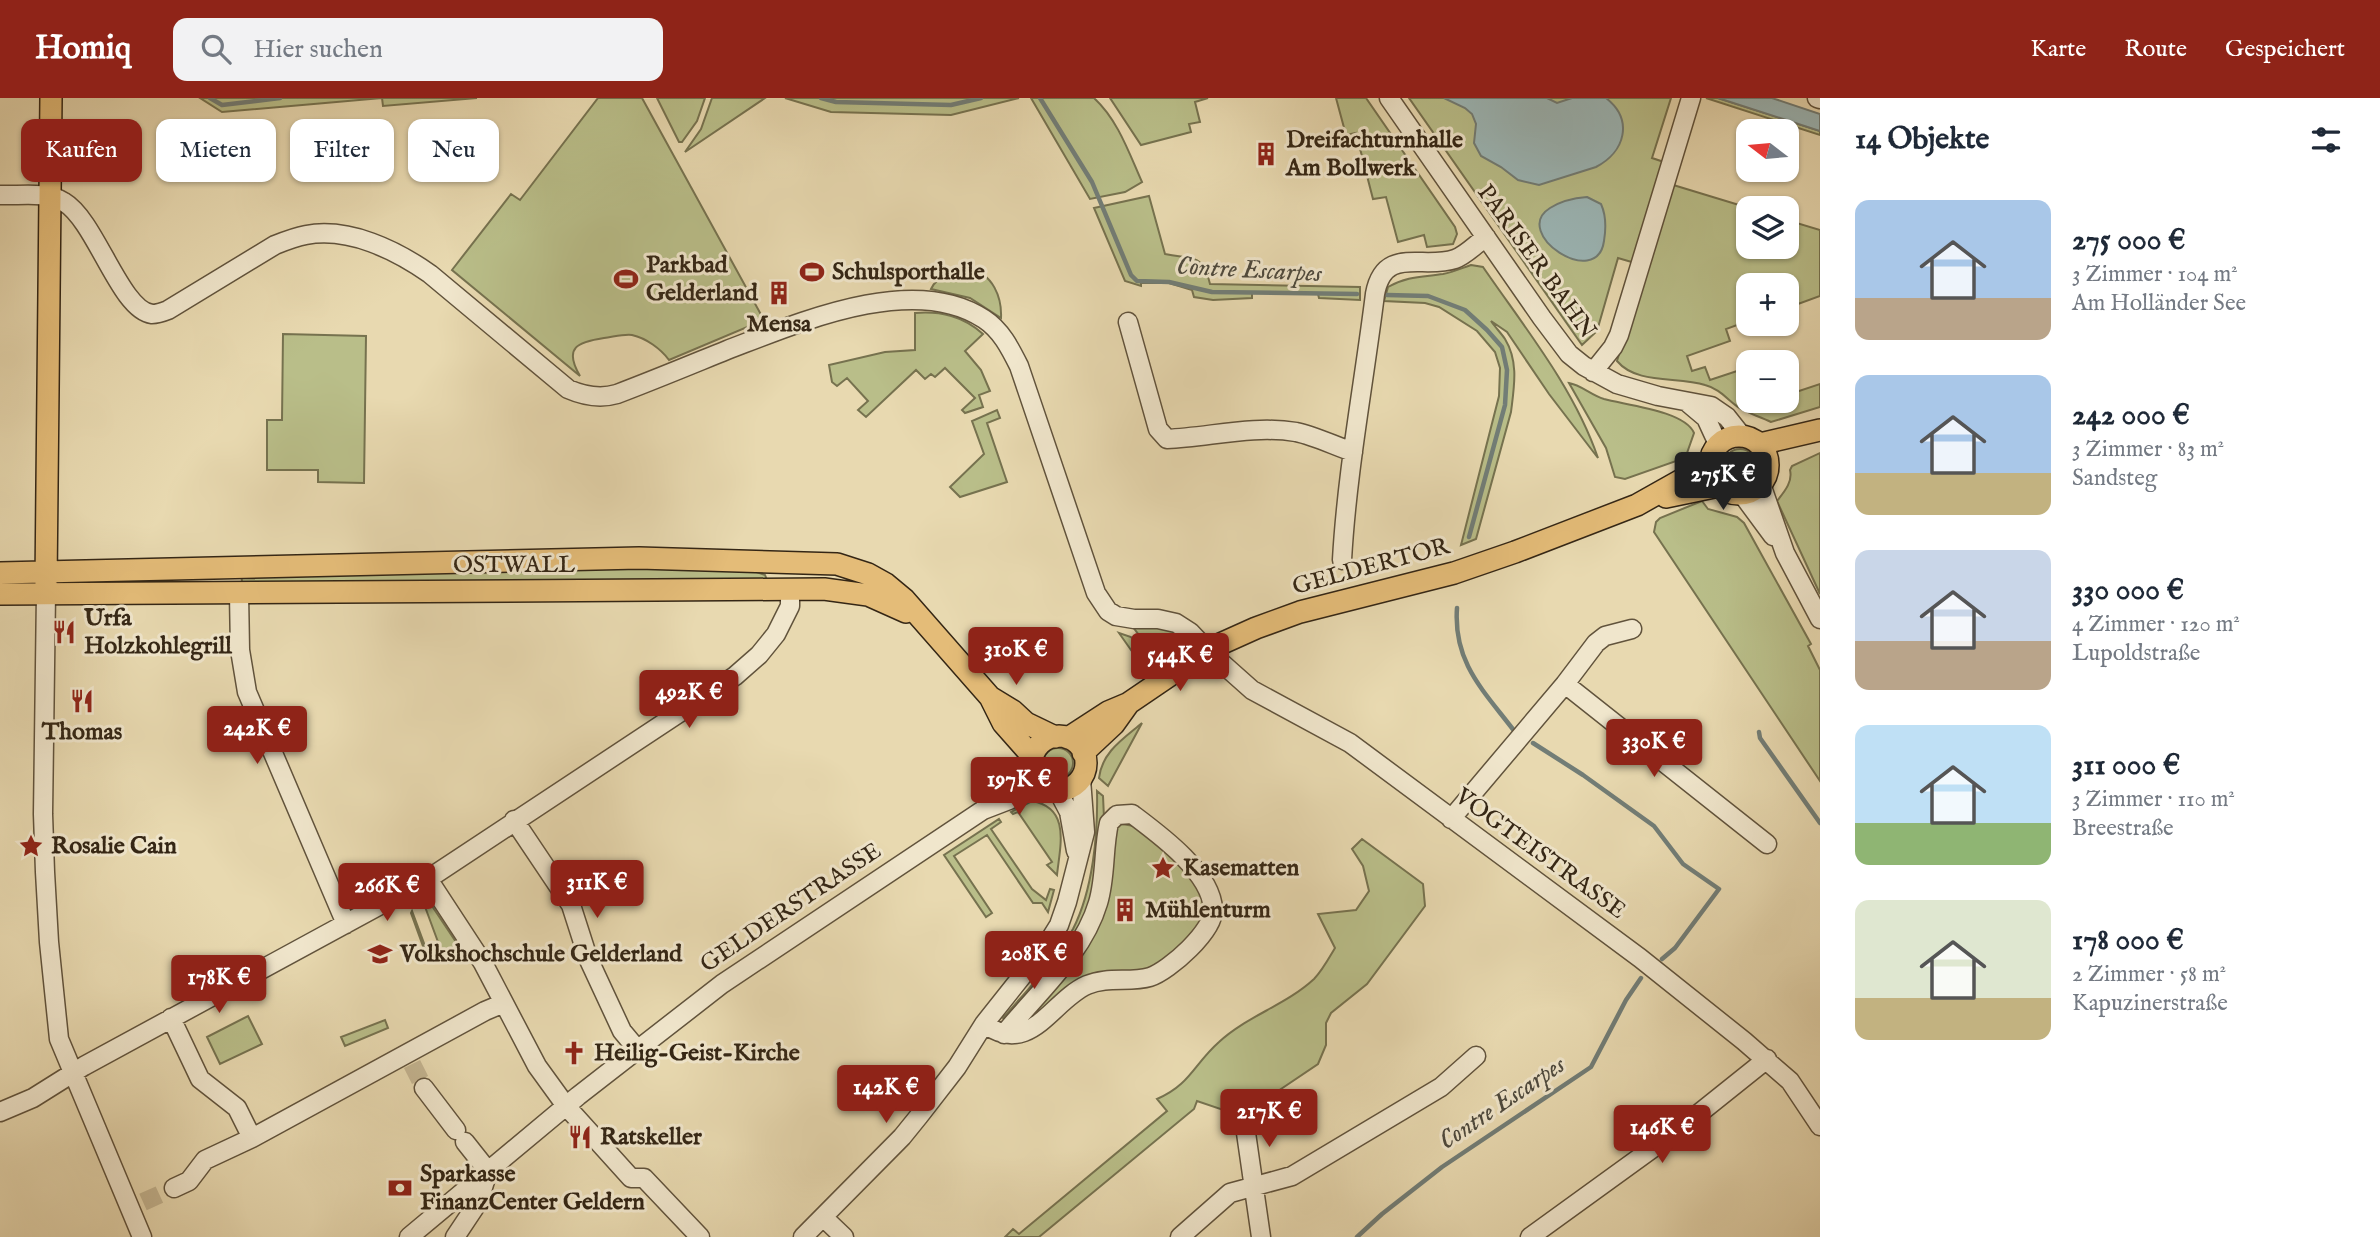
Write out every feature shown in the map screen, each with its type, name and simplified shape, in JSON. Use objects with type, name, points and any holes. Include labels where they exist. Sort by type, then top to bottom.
[{"type":"main road","points":[[46,583],[51,98]]},
{"type":"main road","points":[[1757,448],[1820,430]]},
{"type":"main road","points":[[1757,448],[1765,478],[1752,489],[1734,494],[1719,486],[1714,480],[1714,454],[1725,439],[1757,448],[1820,436]]},
{"type":"main road","name":"GELDERTOR","points":[[1637,505],[1714,454]]},
{"type":"main road","name":"GELDERTOR","points":[[1061,737],[1129,703],[1207,650],[1256,628],[1300,612],[1454,573],[1637,505],[1719,486]]},
{"type":"main road","name":"OSTWALL","points":[[46,583],[234,569],[402,562],[598,559],[820,562],[851,567],[886,584],[904,599],[989,697],[1003,723],[1041,775]]},
{"type":"main road","points":[[777,561],[788,578],[790,590]]},
{"type":"main road","points":[[234,569],[239,594]]},
{"type":"main road","points":[[0,573],[46,583]]},
{"type":"main road","points":[[0,594],[46,583]]},
{"type":"main road","name":"OSTWALL","points":[[46,583],[239,594],[837,590],[868,595],[920,620]]},
{"type":"main road","name":"OSTWALL","points":[[989,697],[1013,711],[1026,723],[1061,737]]},
{"type":"main road","name":"GELDERTOR","points":[[1083,753],[1114,724],[1129,703]]},
{"type":"main road","points":[[1061,737],[1079,746],[1083,753],[1086,762],[1081,779],[1075,785],[1041,775],[1039,745],[1061,737]]},
{"type":"street","name":"PARISER BAHN","points":[[1390,98],[1561,343],[1576,360],[1617,384],[1711,406],[1719,410],[1757,448]]},
{"type":"street","points":[[1593,372],[1619,335],[1691,98]]},
{"type":"street","points":[[0,195],[50,197]]},
{"type":"street","name":"VOGTEISTRASSE","points":[[50,197],[65,202],[79,217],[129,298],[151,314],[168,310],[275,246],[292,239],[309,234],[349,237],[383,246],[407,258],[474,309],[568,388],[583,395],[608,397],[775,331],[855,308],[908,300],[944,303],[984,319],[1000,334],[1019,366],[1101,603],[1108,611],[1124,618],[1158,618],[1176,623],[1190,632],[1252,690],[1350,743],[1640,958],[1767,1059],[1790,1081],[1820,1126]]},
{"type":"street","points":[[1342,560],[1345,511],[1379,277],[1387,269],[1403,262],[1459,258],[1486,237]]},
{"type":"street","points":[[1128,321],[1158,429],[1167,439],[1228,431],[1297,432],[1353,452]]},
{"type":"street","points":[[1684,400],[1706,418],[1714,454]]},
{"type":"street","points":[[1752,489],[1820,620]]},
{"type":"street","points":[[46,583],[44,872],[59,1039],[137,1205],[142,1237]]},
{"type":"street","points":[[0,1112],[33,1098],[171,1018],[411,889],[628,747],[750,664],[768,645],[785,620],[792,598],[790,590]]},
{"type":"street","points":[[239,594],[240,650],[247,692],[346,924]]},
{"type":"street","points":[[1451,819],[1565,684],[1596,643],[1605,636],[1632,629]]},
{"type":"street","points":[[1565,684],[1767,844]]},
{"type":"street","points":[[1041,775],[1069,812],[1077,858]]},
{"type":"street","name":"GELDERSTRASSE","points":[[409,1237],[566,1106],[733,976],[983,810],[999,792],[1041,775]]},
{"type":"street","points":[[803,1237],[910,1127],[957,1067],[984,1024],[1046,946],[1059,925],[1086,822],[1081,779]]},
{"type":"street","points":[[984,1024],[1004,1034],[1020,1034],[1033,1028],[1076,991],[1088,985],[1102,981],[1149,978],[1159,973],[1179,958],[1209,928],[1214,908],[1206,886],[1181,854],[1132,814],[1116,815],[1109,823],[1099,899],[1087,931],[1072,953],[1004,1034]]},
{"type":"street","points":[[514,820],[571,905],[588,958],[622,1031],[637,1049]]},
{"type":"street","points":[[428,879],[477,954],[537,1066],[566,1106],[631,1178],[645,1178],[701,1237]]},
{"type":"street","points":[[174,1188],[189,1181],[205,1160],[410,1059],[504,1003]]},
{"type":"street","points":[[171,1018],[200,1079],[237,1108],[252,1138]]},
{"type":"street","points":[[1180,1237],[1230,1193],[1292,1176],[1441,1087],[1476,1056]]},
{"type":"street","points":[[1530,1237],[1682,1126],[1767,1059]]},
{"type":"street","points":[[424,1088],[488,1171],[479,1201],[455,1237]]},
{"type":"street","points":[[1244,1119],[1261,1237]]},
{"type":"street","points":[[822,1217],[844,1237]]},
{"type":"green space","points":[[200,98],[382,98],[222,112]]},
{"type":"green space","points":[[382,98],[477,98],[383,106]]},
{"type":"green space","points":[[598,98],[642,98],[764,320],[669,360],[653,344],[632,335],[580,344],[573,352],[573,358],[580,376],[452,270],[511,194],[520,200]]},
{"type":"green space","points":[[657,98],[705,98],[697,121],[682,142],[679,142]]},
{"type":"green space","points":[[712,98],[765,98],[685,152],[701,129]]},
{"type":"green space","points":[[785,98],[1019,98],[951,115],[831,112]]},
{"type":"green space","points":[[1031,98],[1094,98],[1110,116],[1142,182],[1125,192],[1090,199]]},
{"type":"green space","points":[[1110,98],[1208,98],[1195,102],[1200,122],[1189,124],[1191,132],[1141,145]]},
{"type":"green space","points":[[1336,98],[1366,98],[1455,227],[1457,234],[1453,244],[1427,247],[1424,235],[1398,242],[1386,197],[1373,199],[1356,133],[1346,135]]},
{"type":"green space","points":[[1409,98],[1671,98],[1652,158],[1667,163],[1635,263],[1618,258],[1597,331],[1582,345]]},
{"type":"green space","points":[[1706,98],[1718,98],[1783,119],[1771,119]]},
{"type":"green space","points":[[1799,124],[1820,131],[1820,135],[1799,128]]},
{"type":"green space","points":[[1670,184],[1736,204],[1736,259],[1799,259],[1799,224],[1820,230],[1820,296],[1799,304],[1799,273],[1736,273],[1736,325],[1726,329],[1730,341],[1687,356],[1692,371],[1705,367],[1710,380],[1736,371],[1736,405],[1711,387],[1635,374],[1617,361]]},
{"type":"green space","points":[[1149,196],[1165,254],[1200,262],[1210,284],[1360,287],[1360,300],[1319,298],[1318,294],[1252,292],[1252,298],[1213,300],[1194,297],[1192,290],[1169,283],[1141,283],[1141,286],[1125,281],[1094,208]]},
{"type":"green space","points":[[1471,265],[1483,267],[1547,359],[1576,407],[1598,458],[1549,394],[1507,332],[1491,321],[1505,339],[1512,357],[1514,375],[1511,412],[1476,539],[1461,545],[1499,396],[1500,368],[1495,352],[1477,331],[1439,307],[1425,303],[1384,301],[1388,287],[1395,283],[1447,273]]},
{"type":"green space","points":[[970,270],[978,272],[990,281],[998,295],[1001,318],[970,298],[931,289],[942,277]]},
{"type":"green space","points":[[915,313],[951,316],[968,323],[983,334],[965,351],[981,370],[990,391],[979,395],[983,407],[965,413],[962,410],[975,398],[945,368],[935,377],[931,374],[925,379],[916,370],[866,417],[858,410],[868,401],[847,378],[837,386],[832,382],[829,365],[885,352],[915,350]]},
{"type":"green space","points":[[283,334],[366,336],[364,483],[318,482],[318,470],[267,470],[267,420],[282,420]]},
{"type":"green space","points":[[1569,383],[1604,399],[1654,410],[1679,419],[1694,433],[1687,453],[1682,459],[1625,479],[1615,477],[1606,448]]},
{"type":"green space","points":[[1820,384],[1820,407],[1771,422],[1750,413],[1799,413],[1799,391]]},
{"type":"green space","points":[[997,410],[1000,418],[987,423],[1007,482],[960,497],[950,487],[984,454],[972,421]]},
{"type":"green space","points":[[1740,449],[1751,454],[1756,465],[1751,476],[1740,481],[1729,476],[1724,465],[1729,454]]},
{"type":"green space","points":[[1820,453],[1820,594],[1777,501],[1789,483],[1792,466]]},
{"type":"green space","points":[[1702,501],[1708,509],[1737,517],[1744,523],[1811,644],[1808,646],[1820,670],[1820,781],[1654,532],[1656,522],[1660,518]]},
{"type":"green space","points":[[600,567],[751,570],[765,575],[767,580],[243,589],[241,574]]},
{"type":"green space","points":[[1133,627],[1171,628],[1180,635],[1179,646],[1157,659]]},
{"type":"green space","points":[[1119,633],[1131,637],[1150,663],[1143,667]]},
{"type":"green space","points":[[1142,723],[1108,786],[1099,778],[1104,761],[1114,747]]},
{"type":"green space","points":[[1058,748],[1064,749],[1072,757],[1072,769],[1064,777],[1058,778],[1052,777],[1044,769],[1043,763],[1044,757],[1052,749]]},
{"type":"green space","points":[[1097,791],[1103,796],[1104,818],[1098,881],[1085,927],[1007,1020],[1003,1018],[1058,953],[1080,914],[1093,862]]},
{"type":"green space","points":[[1032,801],[1053,811],[1058,820],[1061,841],[1057,875],[1047,865],[1052,862],[1018,812],[1011,812]]},
{"type":"green space","points":[[999,819],[1001,822],[991,829],[1032,889],[1046,900],[1050,889],[1054,890],[1048,912],[1042,903],[1033,903],[987,835],[954,856],[992,913],[986,917],[944,855]]},
{"type":"green space","points":[[1119,824],[1148,832],[1160,840],[1180,862],[1206,899],[1201,929],[1154,970],[1116,975],[1032,1022],[1020,1021],[1071,962],[1114,828]]},
{"type":"green space","points":[[1362,839],[1423,884],[1425,906],[1367,984],[1331,1013],[1326,1023],[1326,1045],[1318,1064],[1241,1116],[1197,1101],[1194,1109],[1039,1237],[1005,1237],[1013,1229],[1019,1234],[1167,1111],[1157,1099],[1185,1081],[1219,1042],[1303,988],[1317,976],[1335,948],[1318,914],[1356,910],[1369,891],[1363,866],[1352,849]]},
{"type":"green space","points":[[424,904],[432,906],[456,942],[455,946],[432,961],[428,960],[411,913],[412,911],[428,954],[441,950]]},
{"type":"green space","points":[[248,1016],[262,1044],[220,1064],[207,1037]]},
{"type":"green space","points":[[385,1020],[388,1028],[345,1046],[341,1037]]},
{"type":"water","points":[[1444,98],[1547,98],[1557,103],[1572,98],[1606,98],[1620,116],[1622,135],[1614,153],[1606,161],[1596,167],[1539,185],[1518,180],[1481,156],[1474,143],[1476,124],[1472,114]]},
{"type":"water","points":[[1718,98],[1772,98],[1820,114],[1820,131],[1799,124],[1799,119],[1783,119]]},
{"type":"water","points":[[1587,197],[1601,204],[1603,208],[1604,241],[1598,255],[1587,260],[1573,259],[1559,253],[1548,243],[1541,231],[1541,219],[1550,208],[1559,203]]},
{"type":"waterway","name":"Contre Escarpes","points":[[210,98],[222,105],[280,98]]},
{"type":"waterway","name":"Contre Escarpes","points":[[821,98],[836,102],[951,105],[981,98]]},
{"type":"waterway","name":"Contre Escarpes","points":[[1040,98],[1092,182],[1131,275],[1137,281],[1169,282],[1212,292],[1357,294]]},
{"type":"waterway","name":"Contre Escarpes","points":[[1387,295],[1428,296],[1465,310],[1502,347],[1507,370],[1505,405],[1469,537]]},
{"type":"waterway","name":"Contre Escarpes","points":[[1457,608],[1457,627],[1465,661],[1482,689],[1515,732]]},
{"type":"waterway","points":[[1759,732],[1760,738],[1820,823]]},
{"type":"waterway","name":"Contre Escarpes","points":[[1533,743],[1654,826],[1683,864],[1719,889],[1675,948],[1662,959]]},
{"type":"waterway","name":"Contre Escarpes","points":[[1357,1237],[1442,1167],[1591,1067],[1626,1000],[1641,978]]},
{"type":"tunnel","points":[[412,1064],[424,1088]]},
{"type":"tunnel","points":[[143,1202],[174,1188]]},
{"type":"place","name":"Dreifachturnhalle Am Bollwerk","points":[[1266,154]]},
{"type":"place","name":"Schulsporthalle","points":[[812,272]]},
{"type":"place","name":"Parkbad Gelderland","points":[[626,279]]},
{"type":"place","name":"Mensa","points":[[779,293]]},
{"type":"place","name":"Urfa Holzkohlegrill","points":[[64,632]]},
{"type":"place","name":"Thomas","points":[[82,701]]},
{"type":"place","name":"Rosalie Cain","points":[[31,846]]},
{"type":"place","name":"Kasematten","points":[[1163,868]]},
{"type":"place","name":"Mühlenturm","points":[[1125,910]]},
{"type":"place","name":"Volkshochschule Gelderland","points":[[380,954]]},
{"type":"place","name":"Heilig-Geist-Kirche","points":[[574,1053]]},
{"type":"place","name":"Ratskeller","points":[[580,1137]]},
{"type":"place","name":"Sparkasse FinanzCenter Geldern","points":[[400,1188]]}]
